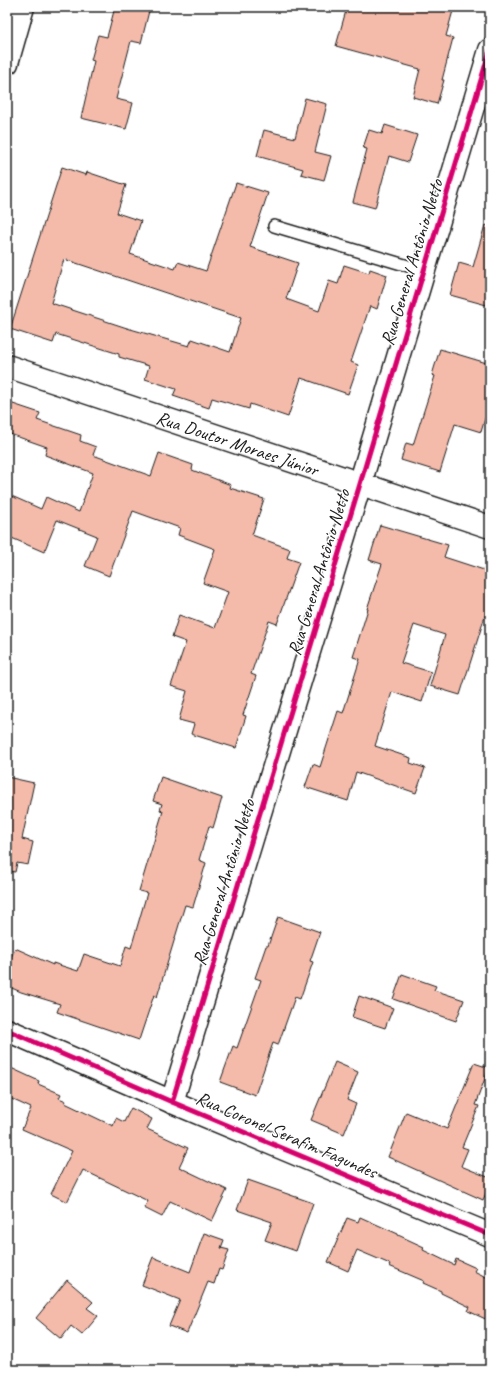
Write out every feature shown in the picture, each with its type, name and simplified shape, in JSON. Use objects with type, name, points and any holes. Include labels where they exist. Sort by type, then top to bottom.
[{"type":"street","points":[[7,63],[23,7]]},
{"type":"street","name":"Rua General Antônio Netto","points":[[172,1102],[490,50]]},
{"type":"street","name":"Rua Doutor Moraes Júnior","points":[[7,366],[490,527]]},
{"type":"street","name":"Rua Coronel Serafim Fagundes","points":[[7,1030],[172,1102],[490,1235]]},
{"type":"lane","points":[[274,226],[424,270]]},
{"type":"building","points":[[115,7],[150,7],[141,43],[131,41],[116,99],[133,103],[126,129],[81,118],[94,61],[91,60],[98,35],[107,37]]},
{"type":"building","points":[[347,7],[454,7],[446,36],[453,38],[437,104],[413,97],[420,69],[336,46]]},
{"type":"building","points":[[305,98],[327,104],[315,152],[331,156],[324,180],[301,174],[303,169],[257,156],[264,130],[295,138]]},
{"type":"building","points":[[385,125],[417,135],[408,162],[389,156],[375,208],[353,202],[367,149],[363,148],[369,130],[382,134]]},
{"type":"building","points":[[62,167],[86,175],[87,172],[126,185],[117,213],[141,221],[130,254],[175,269],[178,262],[206,271],[236,183],[268,193],[250,247],[298,263],[286,299],[319,311],[329,281],[338,284],[344,265],[369,273],[370,269],[387,275],[377,309],[370,306],[351,362],[358,365],[348,394],[301,378],[288,417],[250,404],[249,409],[212,398],[209,408],[173,396],[176,389],[145,379],[149,366],[119,357],[119,354],[56,334],[53,343],[10,329]],"holes":[[[64,259],[241,318],[230,352],[192,339],[189,346],[127,328],[51,303]]]},
{"type":"building","points":[[485,225],[490,226],[490,306],[450,295],[459,263],[473,267]]},
{"type":"building","points":[[440,349],[490,364],[490,402],[481,432],[455,424],[440,472],[401,460],[406,443],[413,445],[435,376],[432,375]]},
{"type":"building","points":[[7,402],[40,413],[37,420],[81,435],[80,441],[96,447],[93,455],[151,476],[159,453],[193,465],[192,470],[231,485],[230,488],[264,499],[252,535],[290,549],[287,558],[299,562],[277,624],[269,621],[251,674],[256,676],[243,715],[246,716],[236,748],[191,734],[194,724],[179,720],[187,691],[171,686],[186,642],[172,637],[179,615],[215,628],[228,592],[203,583],[215,549],[178,535],[180,528],[133,511],[109,576],[85,566],[97,536],[57,520],[44,552],[7,536],[7,494],[41,509],[46,497],[79,512],[93,473],[45,455],[47,447],[7,433]]},
{"type":"building","points":[[380,525],[448,545],[444,557],[490,572],[490,615],[486,613],[460,695],[430,686],[445,635],[414,625],[401,663],[431,672],[422,702],[392,692],[375,746],[411,758],[410,763],[425,768],[416,793],[356,772],[348,801],[305,787],[313,764],[320,767],[338,711],[343,713],[360,659],[353,657],[382,564],[369,560]]},
{"type":"building","points":[[7,777],[34,783],[22,839],[33,842],[28,865],[17,863],[15,872],[7,871]]},
{"type":"building","points":[[161,777],[222,798],[213,828],[209,826],[199,860],[206,863],[193,907],[185,905],[157,997],[154,995],[139,1040],[57,1012],[60,1004],[7,986],[7,967],[15,948],[53,965],[53,963],[78,971],[84,954],[120,966],[126,946],[131,948],[147,893],[139,891],[163,811],[160,810],[162,804],[153,801]]},
{"type":"building","points":[[278,917],[320,932],[310,961],[313,962],[300,999],[295,997],[278,1045],[273,1043],[255,1095],[220,1082],[233,1046],[237,1048],[261,980],[255,978]]},
{"type":"building","points":[[402,974],[436,986],[434,990],[464,1000],[456,1021],[393,999]]},
{"type":"building","points":[[359,996],[393,1008],[385,1028],[352,1017]]},
{"type":"building","points":[[335,1062],[358,1072],[347,1100],[356,1104],[344,1134],[311,1120]]},
{"type":"building","points":[[474,1063],[489,1068],[475,1105],[479,1106],[462,1147],[468,1149],[461,1166],[490,1178],[490,1184],[483,1200],[388,1157],[406,1112],[447,1129]]},
{"type":"building","points":[[11,1068],[39,1081],[38,1084],[61,1094],[59,1098],[66,1101],[65,1103],[113,1126],[116,1118],[124,1122],[131,1108],[152,1119],[147,1129],[188,1148],[179,1167],[227,1190],[212,1221],[170,1201],[162,1217],[144,1208],[148,1201],[83,1170],[67,1202],[51,1194],[72,1151],[22,1129],[31,1108],[7,1097],[7,1077]]},
{"type":"building","points":[[248,1180],[313,1203],[296,1251],[265,1240],[272,1222],[237,1210]]},
{"type":"building","points":[[360,1217],[424,1247],[423,1250],[454,1265],[456,1259],[476,1268],[474,1271],[490,1279],[490,1321],[468,1311],[470,1307],[423,1283],[424,1281],[357,1250],[348,1271],[328,1262],[347,1218],[358,1222]]},
{"type":"building","points":[[204,1233],[224,1240],[221,1248],[229,1250],[222,1270],[219,1269],[214,1284],[208,1282],[187,1333],[169,1326],[180,1300],[142,1285],[153,1257],[190,1272]]},
{"type":"building","points":[[67,1280],[93,1302],[87,1308],[98,1316],[82,1335],[71,1326],[61,1339],[36,1318]]},
{"type":"cycle path","points":[[172,1102],[490,50]]},
{"type":"cycle path","points":[[7,1030],[172,1102],[490,1235]]}]
